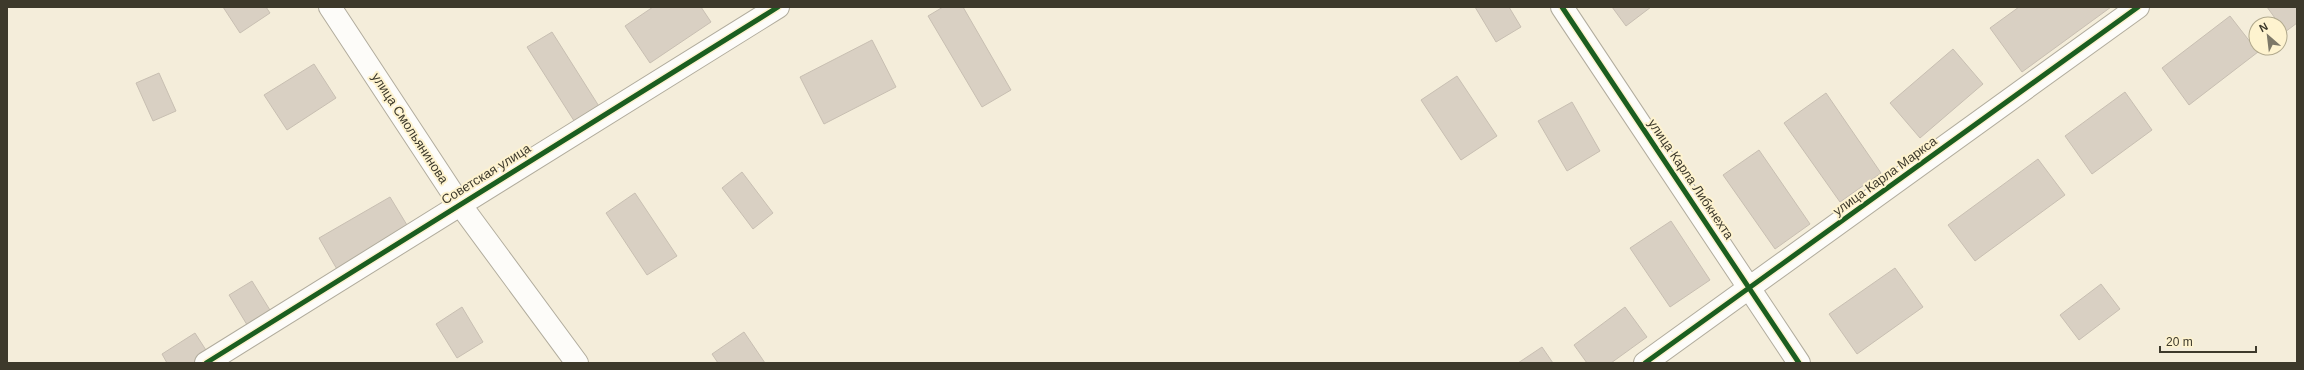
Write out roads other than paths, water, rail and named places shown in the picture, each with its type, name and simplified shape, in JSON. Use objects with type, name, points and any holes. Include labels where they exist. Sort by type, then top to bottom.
[{"type":"street","name":"улица Смольянинова","points":[[330,7],[459,203],[577,363]]},
{"type":"street","name":"Советская улица","points":[[206,363],[459,203],[778,7]]},
{"type":"street","name":"улица Карла Либкнехта","points":[[1562,7],[1750,287],[1799,363]]},
{"type":"street","name":"улица Карла Маркса","points":[[1645,363],[2138,7]]}]
